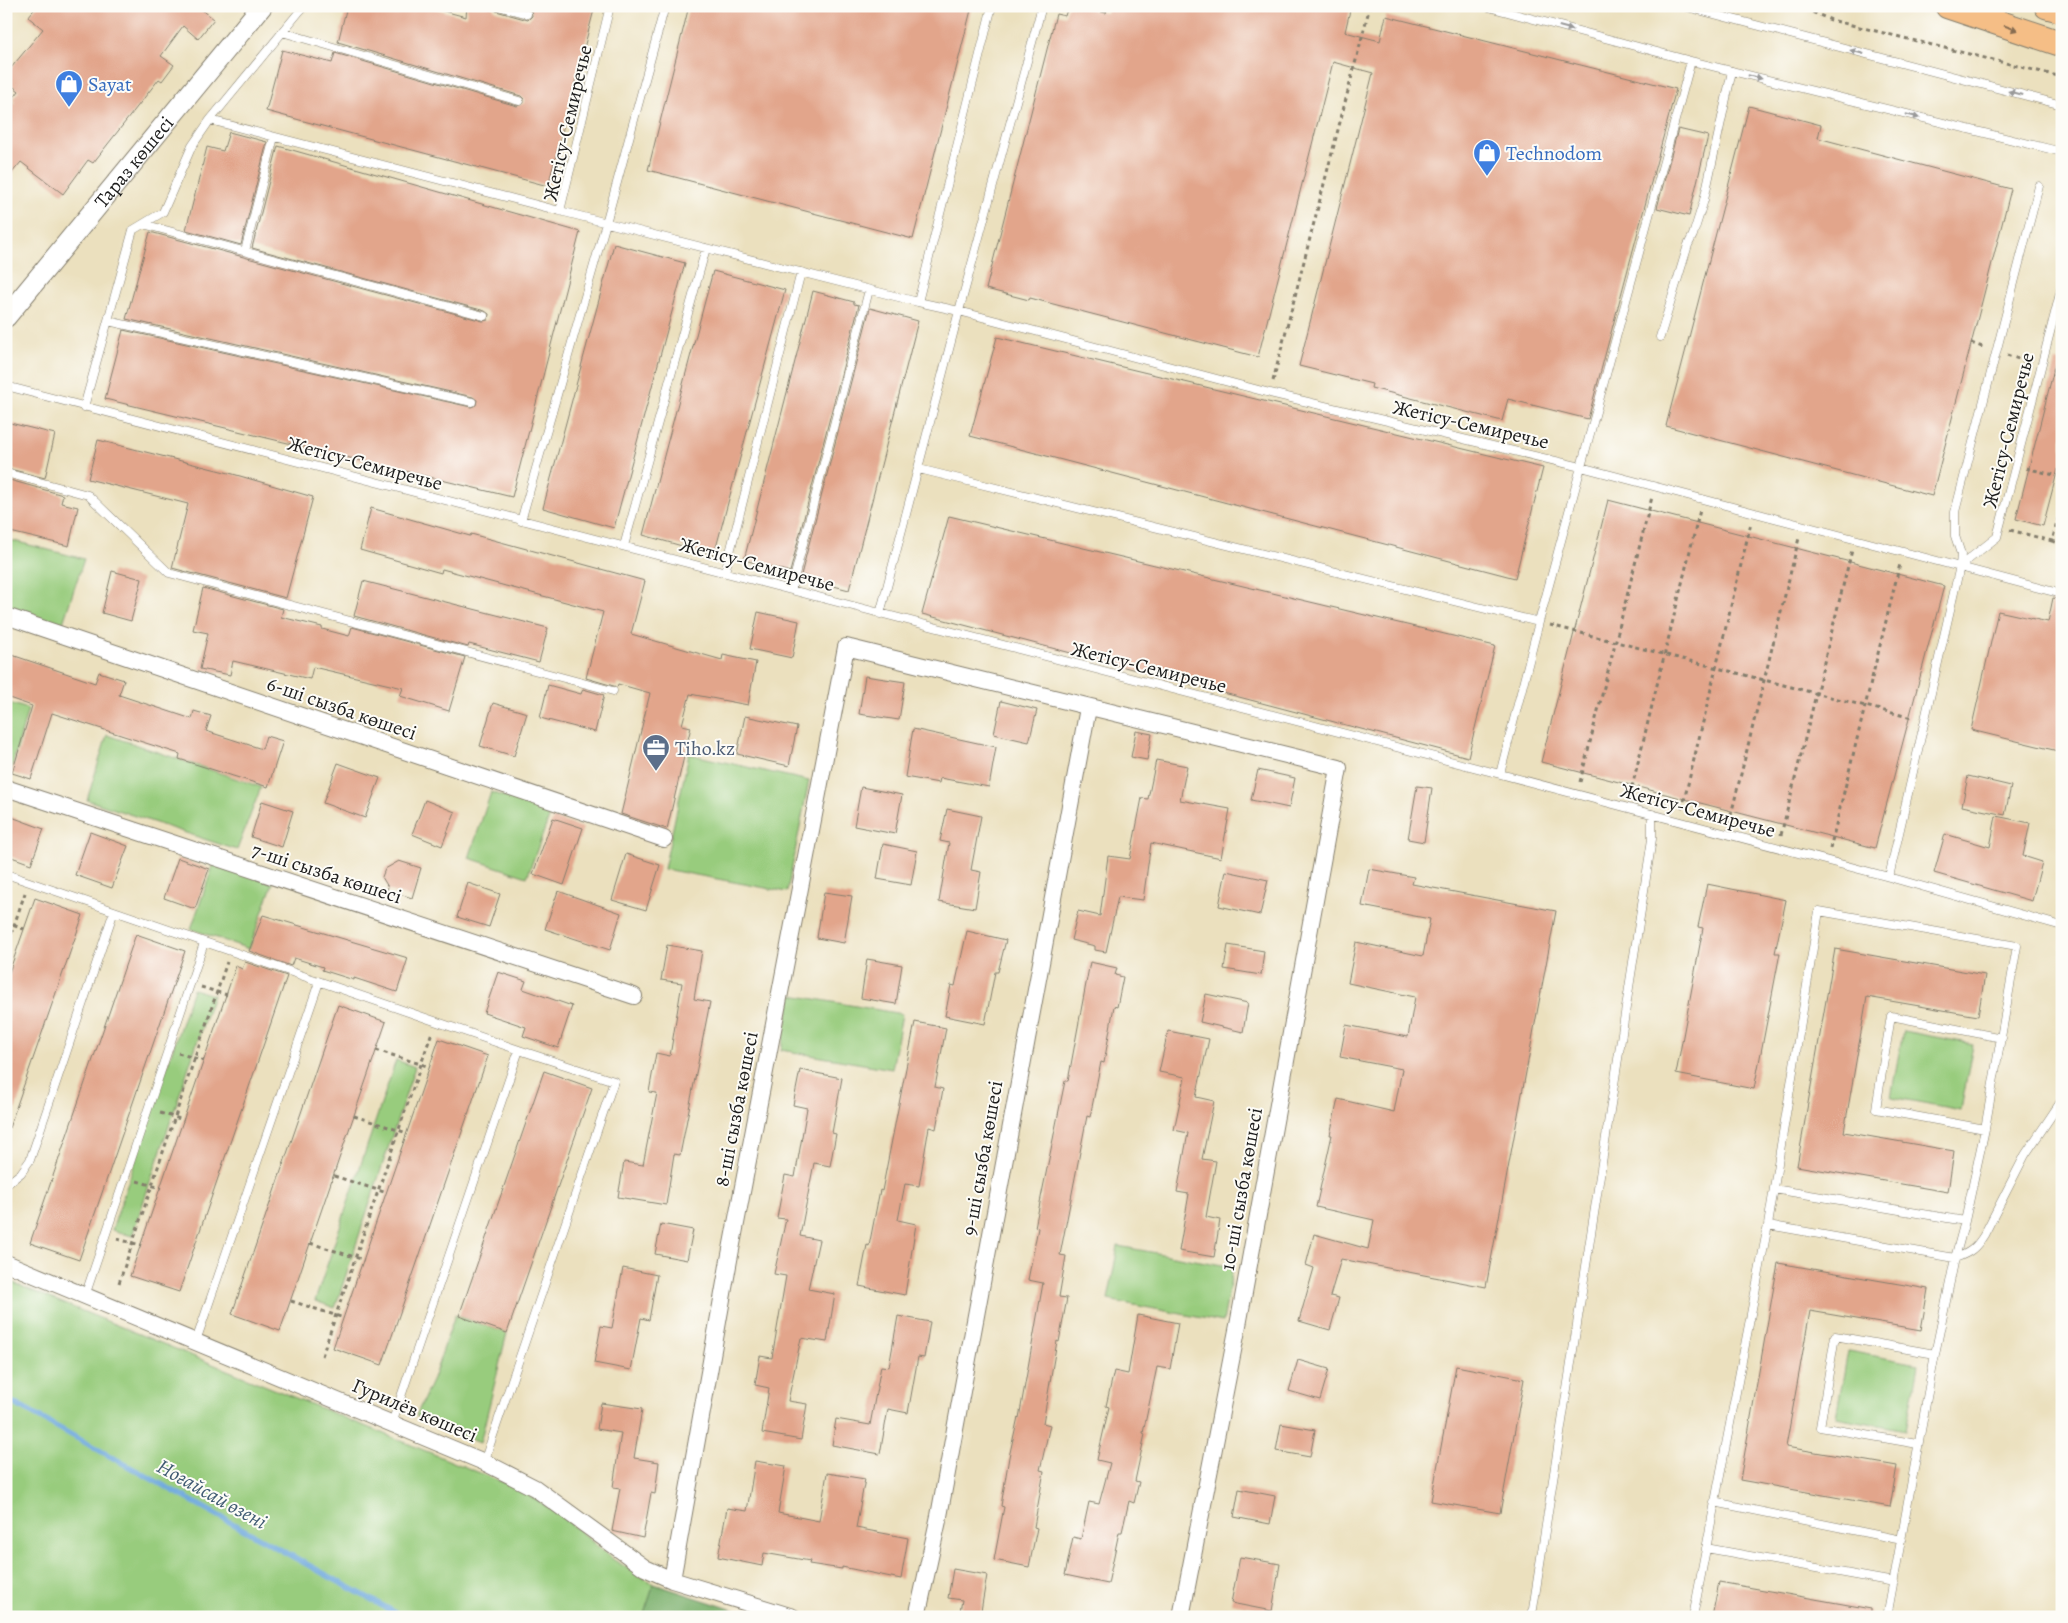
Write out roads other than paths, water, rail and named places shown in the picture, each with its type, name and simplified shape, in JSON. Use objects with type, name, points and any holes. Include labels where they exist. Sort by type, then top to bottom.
[{"type":"main road","points":[[1948,6],[2062,44]]},
{"type":"main road","points":[[2047,6],[2062,10]]},
{"type":"street","name":"Тараз көшесі","points":[[6,317],[262,6]]},
{"type":"street","name":"6-ші сызба көшесі","points":[[6,616],[664,839]]},
{"type":"street","name":"8-ші сызба көшесі","points":[[672,1580],[729,1260],[846,647],[1088,708]]},
{"type":"street","name":"10-ші сызба көшесі","points":[[1088,708],[1339,768],[1237,1329],[1181,1617]]},
{"type":"street","name":"9-ші сызба көшесі","points":[[917,1617],[939,1516],[1088,708]]},
{"type":"street","name":"7-ші сызба көшесі","points":[[6,788],[634,996]]},
{"type":"street","name":"Гурилёв көшесі","points":[[6,1263],[484,1462],[535,1488],[645,1568],[672,1580],[794,1617]]},
{"type":"lane","points":[[84,407],[133,230],[163,212],[192,146],[210,120],[304,6]]},
{"type":"lane","points":[[498,6],[527,14]]},
{"type":"lane","name":"Жетісу-Семиречье","points":[[610,6],[560,211],[869,290],[959,311],[1270,393],[1581,467],[2062,594]]},
{"type":"lane","points":[[521,521],[606,223],[664,6]]},
{"type":"lane","points":[[918,302],[992,6]]},
{"type":"lane","points":[[880,614],[959,311],[1042,6]]},
{"type":"lane","points":[[1485,6],[1691,61],[2062,152]]},
{"type":"lane","points":[[1683,6],[2062,105]]},
{"type":"lane","points":[[1705,6],[1714,14]]},
{"type":"lane","points":[[282,32],[519,101]]},
{"type":"lane","points":[[1500,774],[1539,622],[1691,61]]},
{"type":"lane","points":[[1660,337],[1704,200],[1732,71]]},
{"type":"lane","points":[[210,120],[560,211]]},
{"type":"lane","points":[[246,251],[274,137]]},
{"type":"lane","points":[[1889,877],[1960,566],[1960,554],[1955,536],[1955,512],[2039,186]]},
{"type":"lane","points":[[143,224],[484,316]]},
{"type":"lane","points":[[624,546],[706,248]]},
{"type":"lane","points":[[725,572],[801,272]]},
{"type":"lane","name":"Жетісу-Семиречье","points":[[1960,566],[1997,537],[2062,286]]},
{"type":"lane","points":[[791,590],[869,290]]},
{"type":"lane","points":[[108,321],[472,402]]},
{"type":"lane","name":"Жетісу-Семиречье","points":[[6,386],[1577,794],[1889,877],[2062,926]]},
{"type":"lane","points":[[919,468],[1539,622]]},
{"type":"lane","points":[[6,473],[88,495],[169,573],[613,691]]},
{"type":"lane","points":[[1529,1617],[1533,1609],[1651,848],[1652,814]]},
{"type":"lane","points":[[6,874],[230,952],[614,1081],[484,1462]]},
{"type":"lane","points":[[6,1185],[21,1173],[30,1160],[114,911]]},
{"type":"lane","points":[[1693,1617],[1768,1225],[1818,911],[2017,946],[1985,1130],[1935,1354],[1887,1617]]},
{"type":"lane","points":[[85,1296],[204,942]]},
{"type":"lane","points":[[196,1342],[319,982]]},
{"type":"lane","points":[[1985,1130],[1876,1109],[1891,1016],[2002,1038]]},
{"type":"lane","points":[[392,1423],[518,1050]]},
{"type":"lane","points":[[1768,1225],[1955,1258],[1970,1253],[1978,1245],[2025,1156],[2062,1100]]},
{"type":"lane","points":[[1774,1189],[1965,1220]]},
{"type":"lane","points":[[1918,1444],[1820,1426],[1835,1336],[1935,1354]]},
{"type":"lane","points":[[1714,1502],[1902,1540]]},
{"type":"lane","points":[[1706,1548],[1894,1582]]},
{"type":"waterway","name":"Ноғайсай өзені","points":[[6,1399],[403,1617]]},
{"type":"place","name":"Sayat","points":[[69,108]]},
{"type":"place","name":"Technodom","points":[[1487,177]]},
{"type":"place","name":"Tiho.kz","points":[[656,772]]}]
